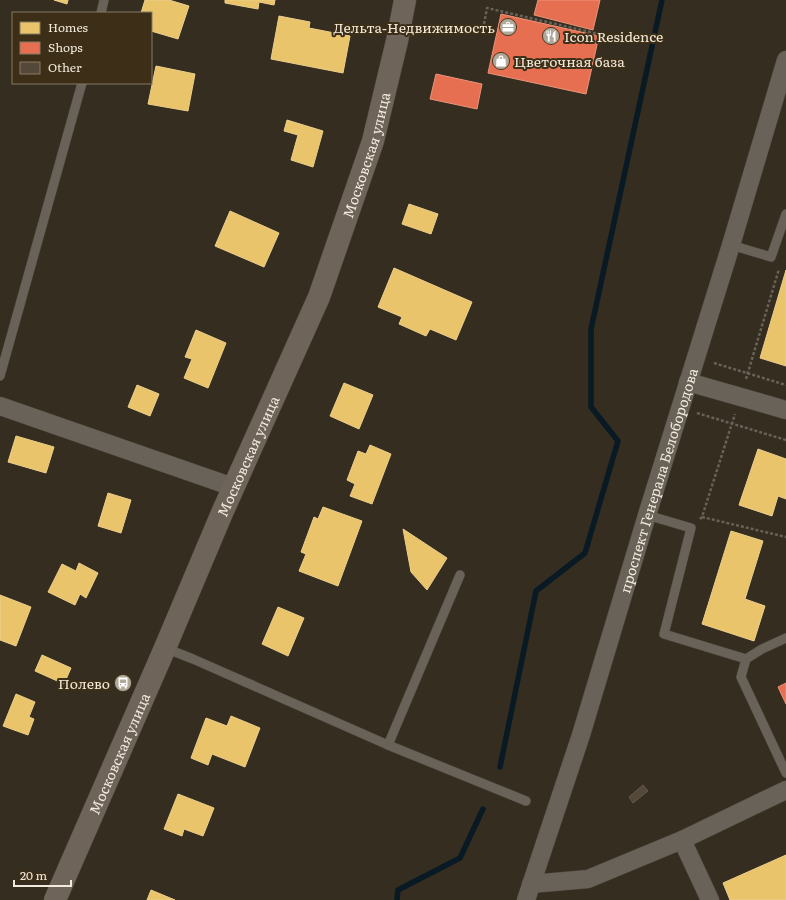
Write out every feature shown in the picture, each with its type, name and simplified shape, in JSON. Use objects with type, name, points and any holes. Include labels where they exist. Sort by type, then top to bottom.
[{"type":"main road","name":"Московская улица","points":[[55,900],[165,648],[233,487],[319,297],[373,141],[397,41],[405,0]]},
{"type":"street","name":"проспект Генерала Белобородова","points":[[529,892],[581,734],[731,245],[786,60]]},
{"type":"street","points":[[688,382],[786,410]]},
{"type":"street","points":[[1,404],[233,487]]},
{"type":"street","points":[[529,892],[588,879],[682,840],[786,790]]},
{"type":"street","points":[[682,840],[710,900]]},
{"type":"lane","points":[[101,12],[104,0]]},
{"type":"lane","points":[[0,376],[82,84]]},
{"type":"lane","points":[[731,245],[771,257],[786,214]]},
{"type":"lane","points":[[647,515],[691,528],[664,634],[746,659]]},
{"type":"lane","points":[[388,745],[460,576]]},
{"type":"lane","points":[[786,638],[762,649],[746,659],[741,677],[786,773]]},
{"type":"lane","points":[[165,648],[388,745],[526,801]]},
{"type":"path","points":[[484,24],[487,8],[603,35]]},
{"type":"path","points":[[713,363],[786,385]]},
{"type":"path","points":[[690,411],[786,440]]},
{"type":"path","points":[[702,518],[786,537]]},
{"type":"building: Homes","points":[[54,0],[68,0],[67,4]]},
{"type":"building: Homes","points":[[145,0],[169,0],[189,6],[178,39],[152,31],[152,12],[141,12]]},
{"type":"building: Homes","points":[[225,0],[275,0],[274,5],[259,2],[258,9],[225,3]]},
{"type":"building: Homes","points":[[279,16],[310,22],[309,28],[350,36],[343,73],[271,59]]},
{"type":"building: Homes","points":[[156,66],[195,74],[188,111],[148,104]]},
{"type":"building: Homes","points":[[287,120],[323,131],[313,167],[291,160],[298,135],[284,131]]},
{"type":"building: Homes","points":[[409,204],[438,214],[431,234],[402,224]]},
{"type":"building: Homes","points":[[230,211],[279,233],[264,267],[215,246]]},
{"type":"building: Homes","points":[[394,268],[472,302],[456,340],[430,329],[426,336],[399,324],[402,317],[378,307]]},
{"type":"building: Homes","points":[[786,270],[786,366],[760,358]]},
{"type":"building: Homes","points":[[196,330],[226,343],[208,388],[184,378],[192,359],[185,357]]},
{"type":"building: Homes","points":[[344,383],[373,395],[359,429],[330,416]]},
{"type":"building: Homes","points":[[137,385],[159,394],[150,416],[128,407]]},
{"type":"building: Homes","points":[[16,436],[54,447],[46,473],[8,462]]},
{"type":"building: Homes","points":[[370,445],[391,454],[372,504],[350,496],[355,484],[347,480],[358,451],[366,454]]},
{"type":"building: Homes","points":[[758,449],[786,459],[786,499],[778,496],[772,516],[739,505]]},
{"type":"building: Homes","points":[[108,493],[131,500],[121,533],[98,526]]},
{"type":"building: Homes","points":[[323,507],[362,521],[338,586],[299,571],[306,554],[301,552],[314,517],[318,519]]},
{"type":"building: Homes","points":[[403,529],[447,558],[427,590],[411,572]]},
{"type":"building: Homes","points":[[731,531],[763,541],[745,599],[765,606],[754,641],[702,624]]},
{"type":"building: Homes","points":[[79,563],[98,573],[86,598],[80,594],[75,605],[48,592],[62,564],[76,571]]},
{"type":"building: Homes","points":[[0,595],[31,607],[16,646],[0,640]]},
{"type":"building: Homes","points":[[278,607],[304,618],[288,656],[262,644]]},
{"type":"building: Homes","points":[[42,655],[71,668],[64,684],[35,671]]},
{"type":"building: Homes","points":[[16,694],[35,702],[29,717],[34,719],[28,735],[3,726]]},
{"type":"building: Homes","points":[[231,716],[260,728],[245,767],[212,754],[208,765],[191,758],[206,718],[227,726]]},
{"type":"building: Homes","points":[[178,794],[214,808],[203,836],[184,829],[182,836],[164,829]]},
{"type":"building: Homes","points":[[786,855],[786,900],[730,900],[723,883]]},
{"type":"building: Homes","points":[[151,890],[175,900],[147,900]]},
{"type":"building: Shops","points":[[538,0],[600,0],[593,30],[534,15]]},
{"type":"building: Shops","points":[[501,14],[599,36],[586,94],[488,73]]},
{"type":"building: Shops","points":[[436,74],[482,84],[477,109],[430,99]]},
{"type":"building: Shops","points":[[786,683],[786,704],[778,687]]},
{"type":"building: Other","points":[[643,785],[648,791],[633,803],[629,797]]},
{"type":"waterway","points":[[500,767],[536,591],[585,553],[618,441],[591,407],[591,329],[662,0]]},
{"type":"waterway","points":[[397,900],[398,890],[460,858],[483,809]]},
{"type":"place","name":"Дельта-Недвижимость","points":[[508,27]]},
{"type":"place","name":"Icon Residence","points":[[551,36]]},
{"type":"place","name":"Цветочная база","points":[[501,61]]},
{"type":"place","name":"Полево","points":[[123,683]]}]
